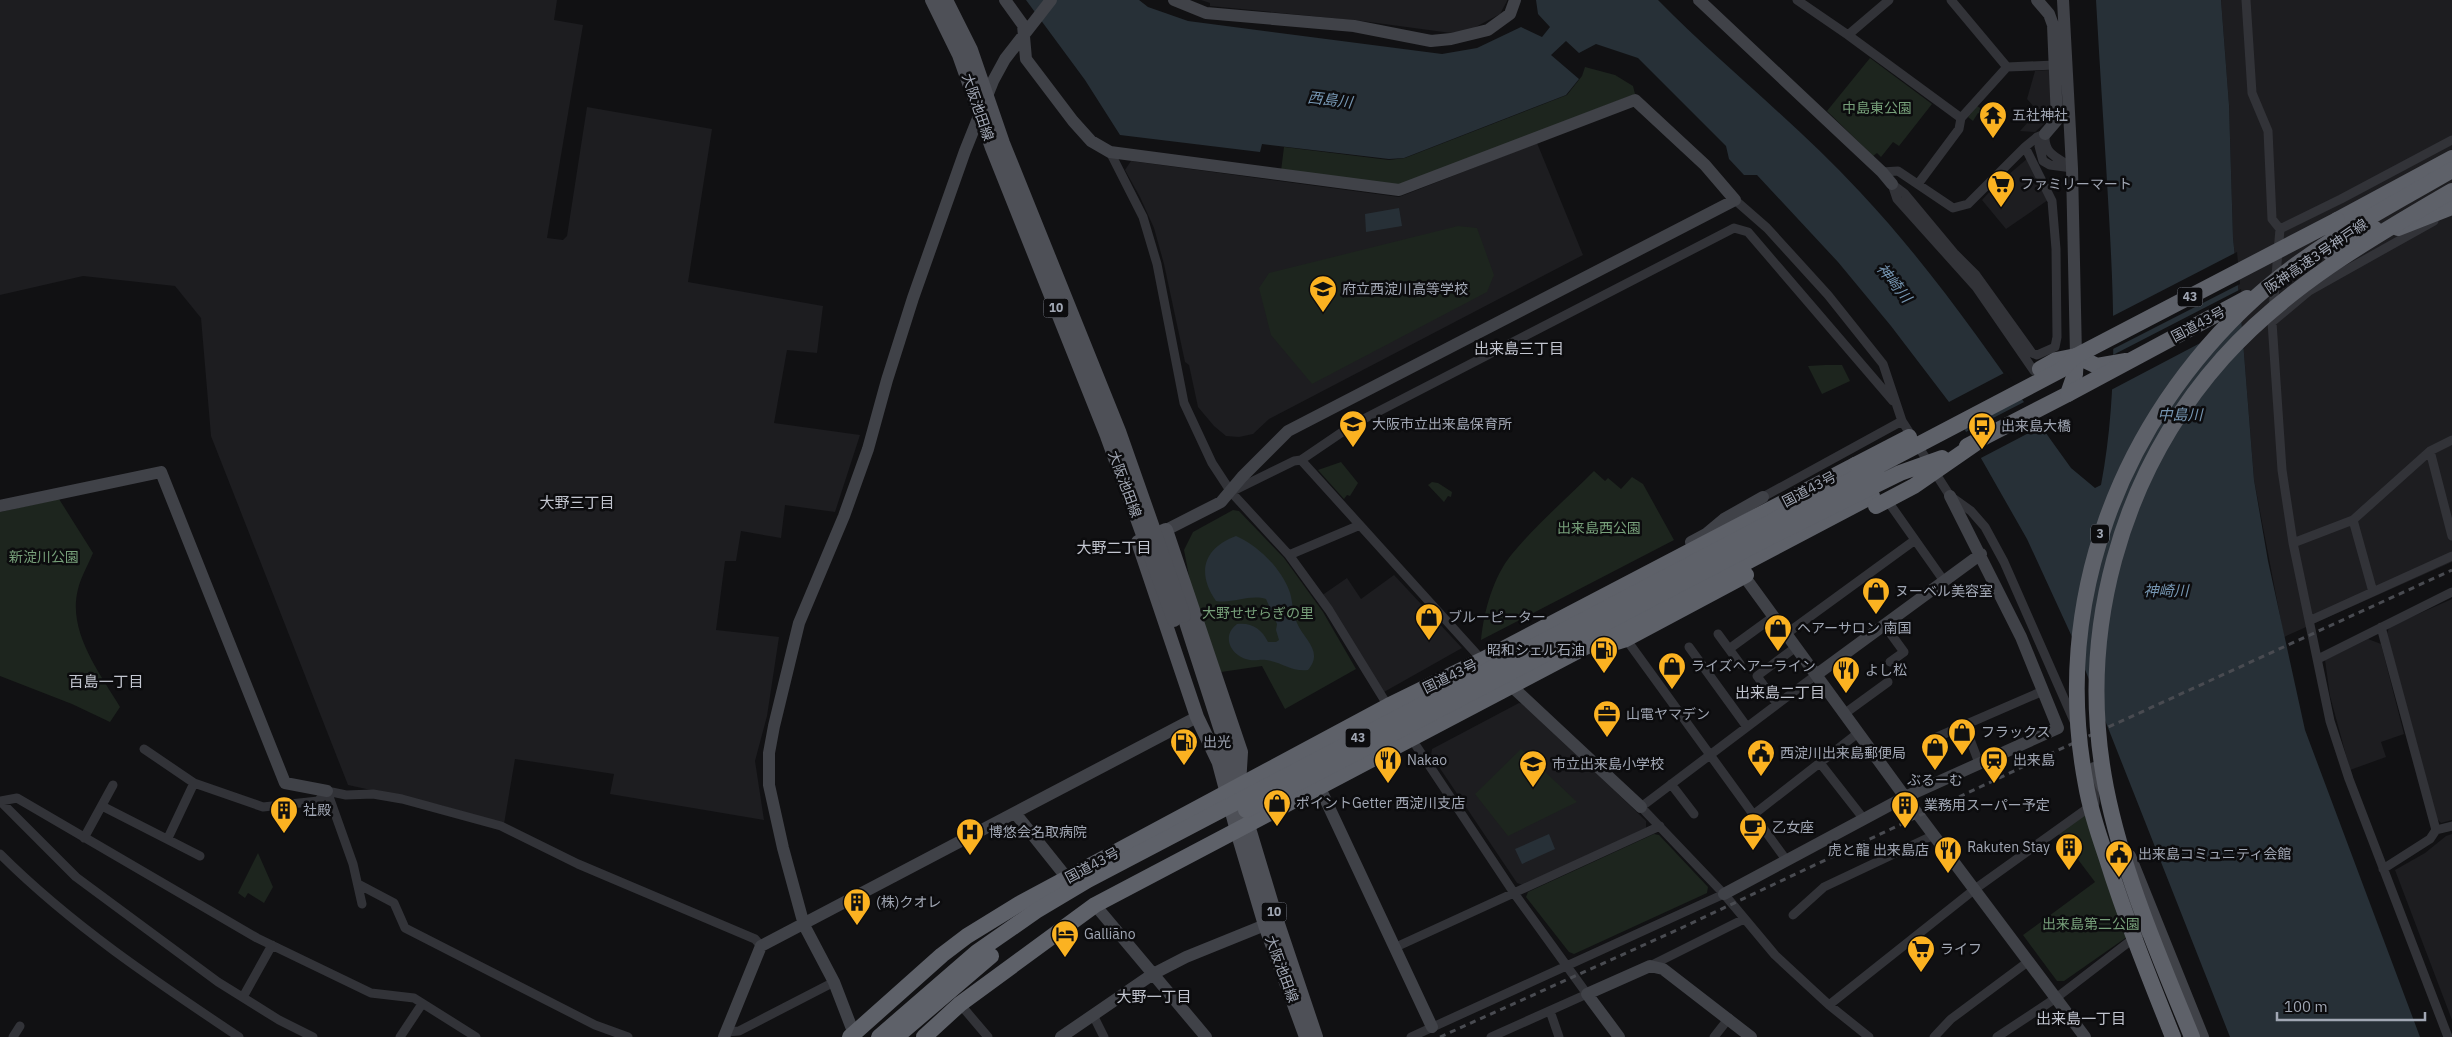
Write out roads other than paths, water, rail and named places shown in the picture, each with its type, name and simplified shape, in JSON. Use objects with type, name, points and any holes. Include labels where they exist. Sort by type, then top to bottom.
[{"type":"highway","name":"国道43号","points":[[879,1037],[977,952],[1036,911],[1088,880],[2061,370],[2076,356],[2452,158]]},
{"type":"highway","name":"阪神高速3号神戸線","points":[[2173,1037],[2124,914],[2086,787],[2077,716],[2078,659],[2084,606],[2097,543],[2120,484],[2141,439],[2185,373],[2233,320],[2256,297],[2316,252],[2452,170]]},
{"type":"highway","name":"阪神高速3号神戸線","points":[[2192,1037],[2140,907],[2106,788],[2099,724],[2098,658],[2108,582],[2116,548],[2128,513],[2160,446],[2181,413],[2224,357],[2277,307],[2341,259],[2452,190]]},
{"type":"highway","points":[[2389,227],[2452,190]]},
{"type":"highway","points":[[2389,227],[2452,209]]},
{"type":"highway","name":"国道43号","points":[[896,1037],[983,962],[1030,928],[1092,890],[1774,535],[1892,477],[1942,458],[1979,440],[2330,253],[2389,227]]},
{"type":"highway","name":"国道43号","points":[[857,1036],[942,955],[967,936],[1024,901],[1388,706],[1482,660],[2056,360],[2076,356]]},
{"type":"highway","points":[[2068,394],[2075,374],[2076,356],[2097,366],[2132,359]]},
{"type":"highway","points":[[1569,655],[1626,639],[1938,470],[1979,440]]},
{"type":"highway","name":"国道43号","points":[[924,1037],[960,1004],[1094,905],[1320,788],[1569,655],[1878,501],[1942,458]]},
{"type":"highway","points":[[857,1036],[1024,901]]},
{"type":"highway","points":[[911,1037],[982,975],[1016,950],[1057,923],[1094,905]]},
{"type":"main road","name":"大阪池田線","points":[[932,0],[959,55],[992,148],[1179,618],[1220,765],[1233,788]]},
{"type":"main road","name":"大阪池田線","points":[[946,0],[971,50],[1003,143],[1119,431],[1233,788],[1266,925],[1306,1037]]},
{"type":"main road","points":[[1220,765],[1197,717],[1138,542],[1166,530],[1241,752],[1233,788]]},
{"type":"main road","name":"大阪池田線","points":[[1242,828],[1316,1037]]},
{"type":"street","points":[[1005,0],[1023,25],[1026,59],[1073,121],[1091,141],[1110,152],[1399,190],[1635,100],[1705,165],[1735,200],[1767,228],[1828,295],[1883,364],[1902,421],[1950,496],[1981,554],[2021,637],[2058,728],[1905,797],[1724,894],[1411,1037]]},
{"type":"street","points":[[857,1036],[834,982],[804,925],[783,848],[769,785],[770,752],[791,653],[802,615],[844,516],[868,449],[913,298],[965,151],[993,81],[1005,59],[1052,0]]},
{"type":"street","points":[[1174,0],[1206,13],[1354,26],[1431,41],[1452,39],[1488,30],[1510,14],[1515,0]]},
{"type":"street","points":[[1699,0],[1882,172],[1892,184],[1904,192],[1954,253],[1976,275],[2032,354],[2037,355],[2054,347],[2057,337],[2054,222],[2052,201],[2025,147]]},
{"type":"street","points":[[1797,0],[1961,118]]},
{"type":"street","points":[[1848,35],[1889,0]]},
{"type":"street","points":[[1951,0],[2007,67]]},
{"type":"street","points":[[2037,0],[2052,20],[2057,120],[2039,143],[2040,157],[2047,164],[2072,168]]},
{"type":"street","points":[[2063,0],[2072,168],[2076,356]]},
{"type":"street","points":[[2246,0],[2252,94],[2268,131],[2272,219],[2280,229],[2272,322],[2282,470],[2293,542],[2311,620],[2330,721],[2349,779],[2448,1037]]},
{"type":"street","points":[[1918,184],[1959,129],[1961,118],[2007,67],[2055,65]]},
{"type":"street","points":[[1882,172],[1898,171],[1953,208],[1968,204],[2037,136],[2045,134]]},
{"type":"street","points":[[2045,134],[2045,145],[2049,153],[2072,168]]},
{"type":"street","points":[[2280,229],[2452,140]]},
{"type":"street","points":[[1110,152],[1143,217],[1157,264],[1184,403],[1212,463],[1230,492],[1289,555],[1329,610],[1388,706]]},
{"type":"street","points":[[2040,175],[2042,167],[2047,164]]},
{"type":"street","points":[[1892,184],[1897,199],[1976,287],[2034,372]]},
{"type":"street","points":[[1166,530],[1221,502],[1288,431],[1735,200]]},
{"type":"street","points":[[2272,322],[2309,291],[2452,209]]},
{"type":"street","points":[[1230,492],[1294,461],[1301,460],[1354,424],[1734,228],[1748,232],[1810,301],[1860,365],[1896,404]]},
{"type":"street","points":[[1536,631],[1562,611],[1706,534],[1724,518],[1902,421]]},
{"type":"street","points":[[2293,542],[2353,520],[2430,451],[2452,440]]},
{"type":"street","points":[[2430,451],[2452,536]]},
{"type":"street","points":[[1301,460],[1360,525],[1381,545],[1482,660],[1660,826],[1724,894],[1776,955],[1829,1005],[1869,1037]]},
{"type":"street","points":[[0,506],[161,472],[285,783],[346,794],[373,794],[402,799],[501,826],[578,864],[755,939],[761,946]]},
{"type":"street","points":[[1950,496],[1972,511],[1985,527],[2004,562],[2041,642],[2094,768],[2203,1037]]},
{"type":"street","points":[[1878,501],[1915,540],[1944,581]]},
{"type":"street","points":[[2353,520],[2373,592]]},
{"type":"street","points":[[1289,555],[1360,525]]},
{"type":"street","points":[[1786,634],[1915,540]]},
{"type":"street","points":[[1641,807],[1981,554]]},
{"type":"street","points":[[2311,620],[2452,556]]},
{"type":"street","points":[[1744,576],[1905,797],[1976,889],[2085,1037]]},
{"type":"street","points":[[2318,658],[2452,592]]},
{"type":"street","points":[[1729,649],[1773,617]]},
{"type":"street","points":[[1885,626],[1904,652],[1890,662]]},
{"type":"street","points":[[2381,627],[2436,830]]},
{"type":"street","points":[[1718,634],[1740,664]]},
{"type":"street","points":[[1626,639],[1787,861]]},
{"type":"street","points":[[1688,647],[1747,727]]},
{"type":"street","points":[[1777,704],[1757,676],[1796,648]]},
{"type":"street","points":[[1844,714],[1888,682]]},
{"type":"street","points":[[1937,737],[2043,690]]},
{"type":"street","points":[[725,1035],[761,946],[1197,717]]},
{"type":"street","points":[[1965,726],[1979,764]]},
{"type":"street","points":[[1753,815],[1858,733]]},
{"type":"street","points":[[1411,738],[1514,893],[1619,1037]]},
{"type":"street","points":[[144,749],[194,783],[263,807],[318,800],[327,791]]},
{"type":"street","points":[[1820,763],[1863,818]]},
{"type":"street","points":[[1829,1005],[1976,889],[2095,803],[2094,768]]},
{"type":"street","points":[[168,838],[194,783]]},
{"type":"street","points":[[1671,784],[1694,814]]},
{"type":"street","points":[[84,838],[113,785]]},
{"type":"street","points":[[1320,788],[1432,1027]]},
{"type":"street","points":[[327,791],[353,864],[362,904]]},
{"type":"street","points":[[0,801],[17,798],[272,945],[371,994],[414,998],[476,1037]]},
{"type":"street","points":[[0,801],[76,877],[242,997],[313,1037]]},
{"type":"street","points":[[102,806],[200,856]]},
{"type":"street","points":[[1015,813],[1067,878]]},
{"type":"street","points":[[1396,947],[1660,826]]},
{"type":"street","points":[[2383,869],[2430,839],[2436,830],[2452,826]]},
{"type":"street","points":[[1793,915],[1824,887],[1934,835]]},
{"type":"street","points":[[0,854],[63,912],[166,989],[239,1037]]},
{"type":"street","points":[[358,884],[394,903],[405,928],[595,1025],[628,1037]]},
{"type":"street","points":[[1094,905],[1206,1037]]},
{"type":"street","points":[[1492,1037],[1650,966],[1744,919]]},
{"type":"street","points":[[1997,1037],[2056,998],[2157,920]]},
{"type":"street","points":[[1061,1037],[1153,974],[1186,957],[1266,925]]},
{"type":"street","points":[[242,997],[272,945]]},
{"type":"street","points":[[1934,1037],[1951,1019],[2029,961]]},
{"type":"street","points":[[1650,966],[1663,969],[1729,1018],[1751,1037]]},
{"type":"street","points":[[725,1035],[739,1031],[834,982]]},
{"type":"street","points":[[400,1037],[422,1004]]},
{"type":"street","points":[[960,1004],[988,1037]]},
{"type":"street","points":[[1550,1011],[1559,1037]]},
{"type":"street","points":[[1093,1015],[1104,1037]]},
{"type":"street","points":[[1714,1037],[1729,1018]]},
{"type":"street","points":[[13,1037],[20,1026]]},
{"type":"water","points":[[1026,0],[1139,0],[1148,7],[1188,21],[1442,54],[1477,48],[1521,27],[1542,37],[1550,27],[1538,14],[1536,0],[1658,0],[1836,167],[1889,224],[1944,292],[2071,468],[2095,488],[2101,485],[2106,452],[2110,418],[2113,351],[2111,250],[2096,0],[2221,0],[2229,105],[2233,238],[2254,480],[2268,561],[2305,730],[2420,1037],[2230,1037],[2073,639],[2027,539],[1949,402],[1891,326],[1838,262],[1757,175],[1744,175],[1729,159],[1726,146],[1638,58],[1596,44],[1579,53],[1566,41],[1551,55],[1579,79],[1566,95],[1404,158],[1389,159],[1262,144],[1260,152],[1120,135],[1085,80]]},
{"type":"water","points":[[1399,208],[1402,226],[1366,232],[1365,214]]},
{"type":"water","points":[[1236,536],[1260,551],[1274,565],[1285,581],[1297,623],[1313,651],[1314,657],[1308,670],[1297,670],[1266,660],[1244,658],[1233,651],[1230,646],[1229,635],[1237,624],[1247,624],[1255,627],[1263,633],[1268,642],[1279,640],[1276,630],[1277,624],[1266,599],[1253,598],[1222,602],[1216,601],[1210,590],[1206,580],[1206,562],[1210,554],[1217,547]]},
{"type":"water","points":[[1549,834],[1555,849],[1522,864],[1515,849]]},
{"type":"railway","points":[[1440,1037],[1677,930],[2067,746],[2452,570]]},
{"type":"place","name":"五社神社","points":[[1993,139]]},
{"type":"place","name":"ファミリーマート","points":[[2001,208]]},
{"type":"place","name":"府立西淀川高等学校","points":[[1323,313]]},
{"type":"place","name":"大阪市立出来島保育所","points":[[1353,448]]},
{"type":"place","name":"出来島大橋","points":[[1982,450]]},
{"type":"place","name":"ヌーベル美容室","points":[[1876,615]]},
{"type":"place","name":"ブルーピーター","points":[[1429,641]]},
{"type":"place","name":"ヘアーサロン 南国","points":[[1778,652]]},
{"type":"place","name":"昭和シェル石油","points":[[1604,674]]},
{"type":"place","name":"ライズヘアーライン","points":[[1672,690]]},
{"type":"place","name":"よし松","points":[[1846,694]]},
{"type":"place","name":"山電ヤマデン","points":[[1607,738]]},
{"type":"place","name":"フラックス","points":[[1962,756]]},
{"type":"place","name":"出光","points":[[1184,766]]},
{"type":"place","name":"ぶるーむ","points":[[1935,771]]},
{"type":"place","name":"西淀川出来島郵便局","points":[[1761,777]]},
{"type":"place","name":"Nakao","points":[[1388,784]]},
{"type":"place","name":"出来島","points":[[1994,784]]},
{"type":"place","name":"市立出来島小学校","points":[[1533,788]]},
{"type":"place","name":"ポイントGetter 西淀川支店","points":[[1277,827]]},
{"type":"place","name":"業務用スーパー予定","points":[[1905,829]]},
{"type":"place","name":"社殿","points":[[284,834]]},
{"type":"place","name":"乙女座","points":[[1753,851]]},
{"type":"place","name":"博悠会名取病院","points":[[970,856]]},
{"type":"place","name":"Rakuten Stay","points":[[2069,871]]},
{"type":"place","name":"虎と龍 出来島店","points":[[1948,874]]},
{"type":"place","name":"出来島コミュニティ会館","points":[[2119,878]]},
{"type":"place","name":"(株)クオレ","points":[[857,926]]},
{"type":"place","name":"Galliāno","points":[[1065,958]]},
{"type":"place","name":"ライフ","points":[[1921,973]]},
{"type":"district","name":"出来島三丁目","points":[[1519,349]]},
{"type":"district","name":"大野三丁目","points":[[577,503]]},
{"type":"district","name":"大野二丁目","points":[[1114,548]]},
{"type":"district","name":"百島一丁目","points":[[106,682]]},
{"type":"district","name":"出来島二丁目","points":[[1780,693]]},
{"type":"district","name":"大野一丁目","points":[[1154,997]]},
{"type":"district","name":"出来島一丁目","points":[[2081,1019]]},
{"type":"water label","name":"西島川","points":[[1330,100]]},
{"type":"water label","name":"神崎川","points":[[1894,283]]},
{"type":"water label","name":"中島川","points":[[2180,415]]},
{"type":"water label","name":"神崎川","points":[[2166,591]]},
{"type":"park label","name":"中島東公園","points":[[1877,108]]},
{"type":"park label","name":"出来島西公園","points":[[1599,528]]},
{"type":"park label","name":"新淀川公園","points":[[44,557]]},
{"type":"park label","name":"大野せせらぎの里","points":[[1258,613]]},
{"type":"park label","name":"出来島第二公園","points":[[2091,924]]}]
